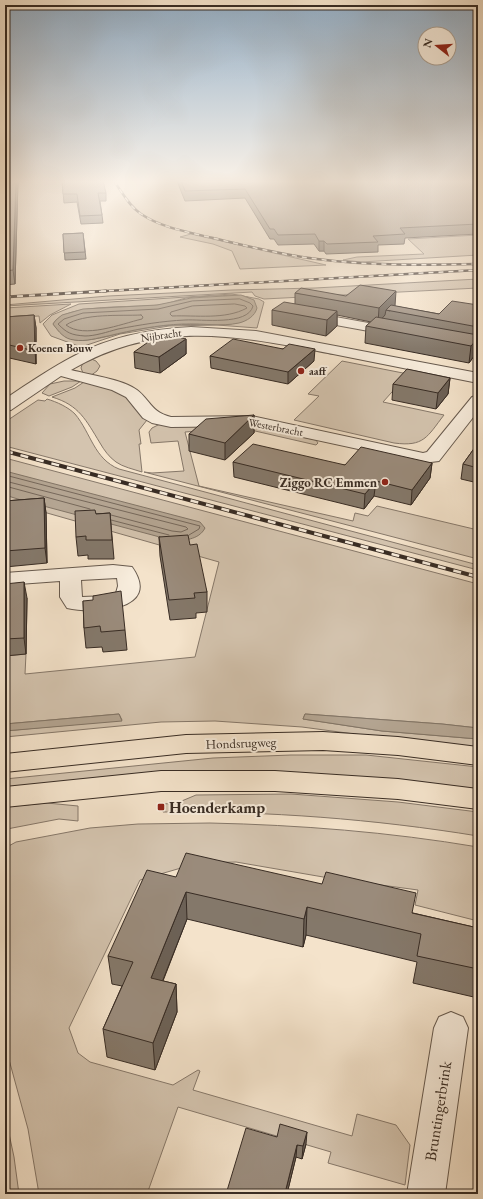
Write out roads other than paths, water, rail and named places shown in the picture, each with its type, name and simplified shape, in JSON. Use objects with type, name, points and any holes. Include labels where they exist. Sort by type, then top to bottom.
[{"type":"main road","name":"Hondsrugweg","points":[[5,763],[186,744],[323,740],[398,746],[478,756]]},
{"type":"main road","points":[[5,797],[161,781],[275,781],[398,789],[478,799]]},
{"type":"street","points":[[292,313],[352,333],[407,334]]},
{"type":"street","name":"Nijbracht","points":[[5,406],[58,371],[85,356],[120,342],[143,336],[177,331],[222,331],[249,334],[478,378]]},
{"type":"street","points":[[334,350],[352,333]]},
{"type":"street","name":"Westerbracht","points":[[58,371],[118,388],[132,394],[149,414],[158,419],[171,422],[252,420],[423,458],[433,457],[437,454],[478,400]]},
{"type":"street","points":[[10,386],[28,391]]},
{"type":"street","points":[[5,580],[70,574]]},
{"type":"street","name":"Bruntingerbrink","points":[[426,1194],[451,1028]]},
{"type":"water","points":[[241,295],[254,300],[257,308],[253,316],[242,322],[232,324],[164,325],[96,339],[74,340],[65,337],[53,324],[62,315],[83,309],[157,305],[191,298]]},
{"type":"water","points":[[5,471],[200,522],[205,528],[199,535],[190,539],[171,540],[21,500],[5,495]]},
{"type":"water","points":[[119,714],[122,721],[5,731],[5,724]]},
{"type":"water","points":[[305,714],[478,728],[478,739],[382,731],[303,719]]},
{"type":"railway","points":[[210,237],[278,253],[337,261],[417,265],[478,264]]},
{"type":"railway","points":[[92,292],[478,270]]},
{"type":"railway","points":[[92,292],[106,291]]},
{"type":"railway","points":[[5,297],[92,292]]},
{"type":"railway","points":[[5,451],[478,577]]},
{"type":"place","name":"Koenen Bouw","points":[[20,348]]},
{"type":"place","name":"aaff","points":[[301,371]]},
{"type":"place","name":"Ziggo RC Emmen","points":[[385,482]]},
{"type":"place","name":"Hoenderkamp","points":[[161,807]]}]
